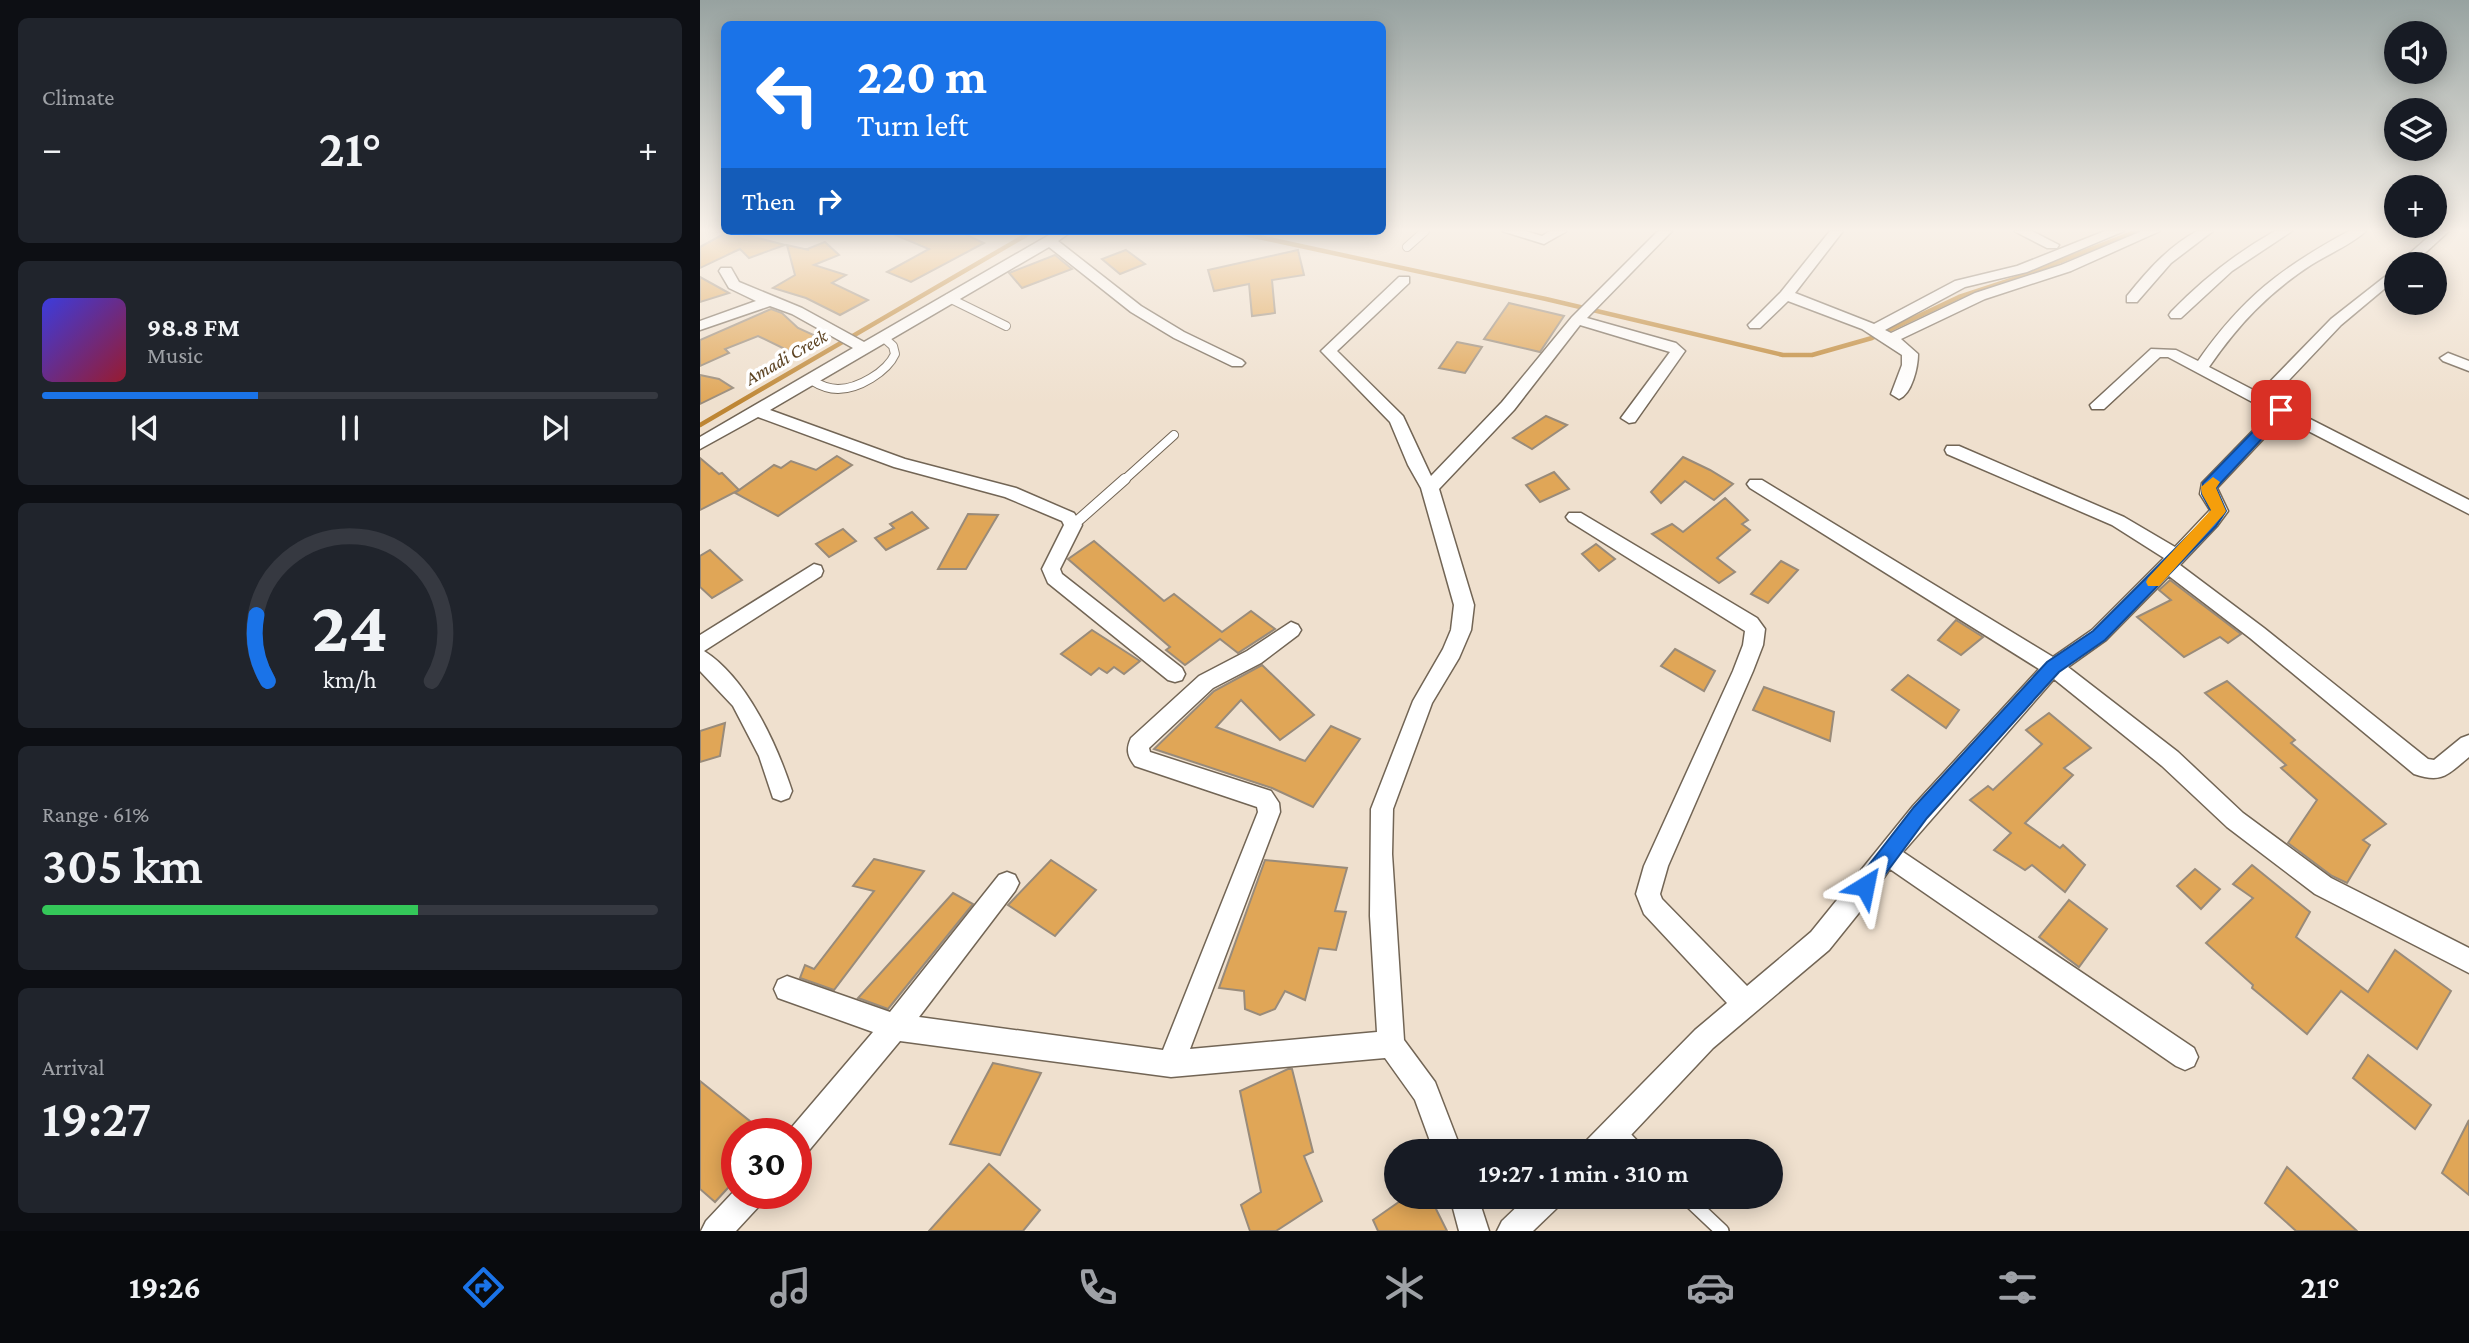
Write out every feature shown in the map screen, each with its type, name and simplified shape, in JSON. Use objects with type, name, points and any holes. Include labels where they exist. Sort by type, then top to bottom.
[{"type":"street","points":[[741,288],[769,302],[797,311],[860,345]]},
{"type":"street","points":[[700,444],[811,380],[860,345],[883,337],[966,288]]},
{"type":"street","points":[[1110,288],[1136,309],[1179,335],[1237,363]]},
{"type":"street","points":[[1395,288],[1328,351],[1397,420],[1416,465],[1430,488],[1464,605],[1461,630],[1452,652],[1423,701],[1382,809],[1381,904],[1391,1044],[1425,1092],[1443,1139]]},
{"type":"street","points":[[1430,488],[1508,406],[1585,313],[1609,288]]},
{"type":"street","points":[[1755,325],[1791,288]]},
{"type":"street","points":[[1875,329],[1952,288]]},
{"type":"street","points":[[1892,338],[1980,296],[2003,288]]},
{"type":"street","points":[[2132,299],[2140,288]]},
{"type":"street","points":[[2176,315],[2203,288]]},
{"type":"street","points":[[2201,368],[2239,316],[2271,288]]},
{"type":"street","points":[[2261,400],[2336,322],[2376,288]]},
{"type":"street","points":[[1786,295],[1892,338],[1910,354],[1910,365],[1899,394]]},
{"type":"street","points":[[700,326],[769,302]]},
{"type":"street","points":[[1585,313],[1678,351],[1629,418]]},
{"type":"street","points":[[2098,405],[2156,352],[2171,353],[2469,508]]},
{"type":"street","points":[[2448,358],[2469,366]]},
{"type":"street","points":[[1608,1139],[1704,1039],[1820,941],[1921,813],[2053,667],[2099,635],[2219,511],[2208,487],[2281,410]]},
{"type":"street","points":[[757,411],[900,463],[1010,492],[1068,517],[1073,526],[1051,569],[1055,578],[1175,674]]},
{"type":"street","points":[[1953,450],[2118,521],[2172,561],[2422,768],[2437,770],[2469,744]]},
{"type":"street","points":[[1756,484],[2053,667],[2170,759],[2235,820],[2323,886],[2469,961]]},
{"type":"street","points":[[1575,517],[1750,623],[1755,629],[1753,645],[1743,671],[1656,866],[1648,894],[1651,906],[1745,1003]]},
{"type":"street","points":[[700,645],[814,571]]},
{"type":"street","points":[[1171,1064],[1269,812],[1264,798],[1143,758],[1138,753],[1139,744],[1206,682],[1254,657],[1291,630]]},
{"type":"street","points":[[700,658],[740,700],[769,754],[781,792]]},
{"type":"street","points":[[1887,854],[2185,1057]]},
{"type":"street","points":[[812,1125],[895,1027],[1007,883]]},
{"type":"street","points":[[787,989],[895,1027],[1171,1064],[1391,1044]]},
{"type":"street","points":[[716,1231],[737,1209]]},
{"type":"street","points":[[1468,1209],[1474,1231]]},
{"type":"street","points":[[1512,1231],[1535,1209]]},
{"type":"lane","points":[[949,298],[1006,326]]},
{"type":"lane","points":[[811,380],[824,388],[844,389],[870,377],[890,365],[895,355],[893,346],[883,337]]},
{"type":"lane","points":[[1073,526],[1174,435]]},
{"type":"lane","points":[[1617,1130],[1626,1139]]},
{"type":"lane","points":[[1699,1209],[1722,1231]]},
{"type":"building","points":[[700,288],[721,288],[729,293],[700,302]]},
{"type":"building","points":[[774,288],[844,288],[868,300],[840,315],[806,298]]},
{"type":"building","points":[[1249,288],[1273,288],[1275,313],[1252,316]]},
{"type":"building","points":[[1509,303],[1564,316],[1540,352],[1484,339]]},
{"type":"building","points":[[771,309],[782,313],[798,328],[818,337],[791,352],[758,336],[725,349],[729,353],[700,366],[700,340]]},
{"type":"building","points":[[1457,342],[1482,347],[1465,373],[1439,368]]},
{"type":"building","points":[[700,375],[719,379],[733,388],[700,404]]},
{"type":"building","points":[[1546,416],[1567,425],[1532,449],[1513,438]]},
{"type":"building","points":[[837,456],[852,465],[778,516],[735,493],[774,465],[781,468],[791,461],[816,470]]},
{"type":"building","points":[[1683,457],[1733,484],[1714,500],[1685,481],[1661,503],[1651,492]]},
{"type":"building","points":[[700,458],[719,474],[722,473],[739,490],[700,510]]},
{"type":"building","points":[[1554,472],[1569,489],[1540,502],[1526,485]]},
{"type":"building","points":[[1725,498],[1748,520],[1742,524],[1750,530],[1717,558],[1735,572],[1719,583],[1652,534],[1672,524],[1683,532]]},
{"type":"building","points":[[912,512],[928,528],[886,550],[875,538],[894,528],[890,524]]},
{"type":"building","points":[[968,514],[998,515],[966,569],[938,569]]},
{"type":"building","points":[[843,529],[856,541],[829,557],[816,544]]},
{"type":"building","points":[[1094,541],[1164,601],[1174,594],[1222,632],[1251,611],[1275,629],[1238,653],[1220,639],[1185,665],[1166,650],[1170,647],[1068,559]]},
{"type":"building","points":[[1596,544],[1615,559],[1599,571],[1582,554]]},
{"type":"building","points":[[710,550],[742,580],[712,598],[700,587],[700,556]]},
{"type":"building","points":[[1781,561],[1798,570],[1768,603],[1751,594]]},
{"type":"building","points":[[2170,580],[2241,634],[2228,643],[2220,637],[2184,657],[2137,617],[2171,600],[2159,590]]},
{"type":"building","points":[[1956,620],[1983,637],[1961,655],[1938,640]]},
{"type":"building","points":[[1092,630],[1140,661],[1124,674],[1114,667],[1107,673],[1099,668],[1091,675],[1061,654]]},
{"type":"building","points":[[1675,649],[1715,671],[1704,691],[1661,666]]},
{"type":"building","points":[[1262,665],[1314,715],[1280,740],[1241,700],[1216,727],[1305,761],[1331,726],[1360,739],[1313,807],[1272,788],[1154,749],[1214,691]]},
{"type":"building","points":[[1908,675],[1959,710],[1946,728],[1892,690]]},
{"type":"building","points":[[2227,681],[2295,740],[2291,743],[2386,824],[2363,840],[2370,845],[2347,883],[2332,876],[2288,843],[2317,800],[2281,768],[2286,765],[2205,693]]},
{"type":"building","points":[[1764,687],[1834,712],[1830,741],[1753,710]]},
{"type":"building","points":[[2049,713],[2091,748],[2064,768],[2073,775],[2025,823],[2060,848],[2063,845],[2085,865],[2065,892],[2032,865],[2025,870],[1994,850],[2011,833],[1970,800],[1988,786],[1993,790],[2042,744],[2026,730]]},
{"type":"building","points":[[725,723],[720,756],[700,762],[700,731]]},
{"type":"building","points":[[874,859],[924,871],[834,990],[800,978],[805,965],[814,969],[874,891],[853,886]]},
{"type":"building","points":[[1051,860],[1096,890],[1055,936],[1008,905]]},
{"type":"building","points":[[1265,860],[1347,868],[1335,911],[1346,912],[1336,950],[1319,948],[1305,1000],[1285,991],[1275,1009],[1260,1015],[1245,1009],[1244,991],[1219,988]]},
{"type":"building","points":[[2252,865],[2310,912],[2296,937],[2368,992],[2395,950],[2451,991],[2417,1049],[2341,991],[2307,1034],[2252,988],[2253,985],[2206,943],[2253,898],[2233,884]]},
{"type":"building","points":[[2195,869],[2220,889],[2201,909],[2177,886]]},
{"type":"building","points":[[953,893],[973,904],[888,1009],[858,998]]},
{"type":"building","points":[[2069,900],[2107,929],[2079,967],[2039,937]]},
{"type":"building","points":[[2368,1055],[2431,1105],[2415,1129],[2353,1078]]},
{"type":"building","points":[[993,1063],[1041,1073],[1000,1155],[950,1144]]},
{"type":"building","points":[[1292,1069],[1313,1152],[1304,1156],[1322,1201],[1276,1231],[1250,1231],[1241,1205],[1261,1192],[1240,1091]]},
{"type":"building","points":[[700,1081],[746,1118],[721,1118],[721,1195],[715,1202],[700,1189]]},
{"type":"building","points":[[2469,1120],[2469,1195],[2442,1173]]},
{"type":"building","points":[[989,1164],[1040,1210],[1023,1231],[929,1231]]},
{"type":"building","points":[[2287,1167],[2357,1231],[2296,1231],[2265,1203]]},
{"type":"building","points":[[1389,1209],[1436,1209],[1447,1231],[1378,1231],[1373,1220]]},
{"type":"waterway","name":"Amadi Creek","points":[[700,425],[934,288]]},
{"type":"waterway","points":[[1497,288],[1783,355],[1812,355],[1872,338],[1959,297],[1985,288]]},
{"type":"slow traffic","points":[[2154,582],[2219,511],[2209,494],[2208,487],[2213,482]]},
{"type":"route","points":[[1865,886],[1921,813],[2053,667],[2099,635],[2211,522],[2219,511],[2208,487],[2281,410]]}]
